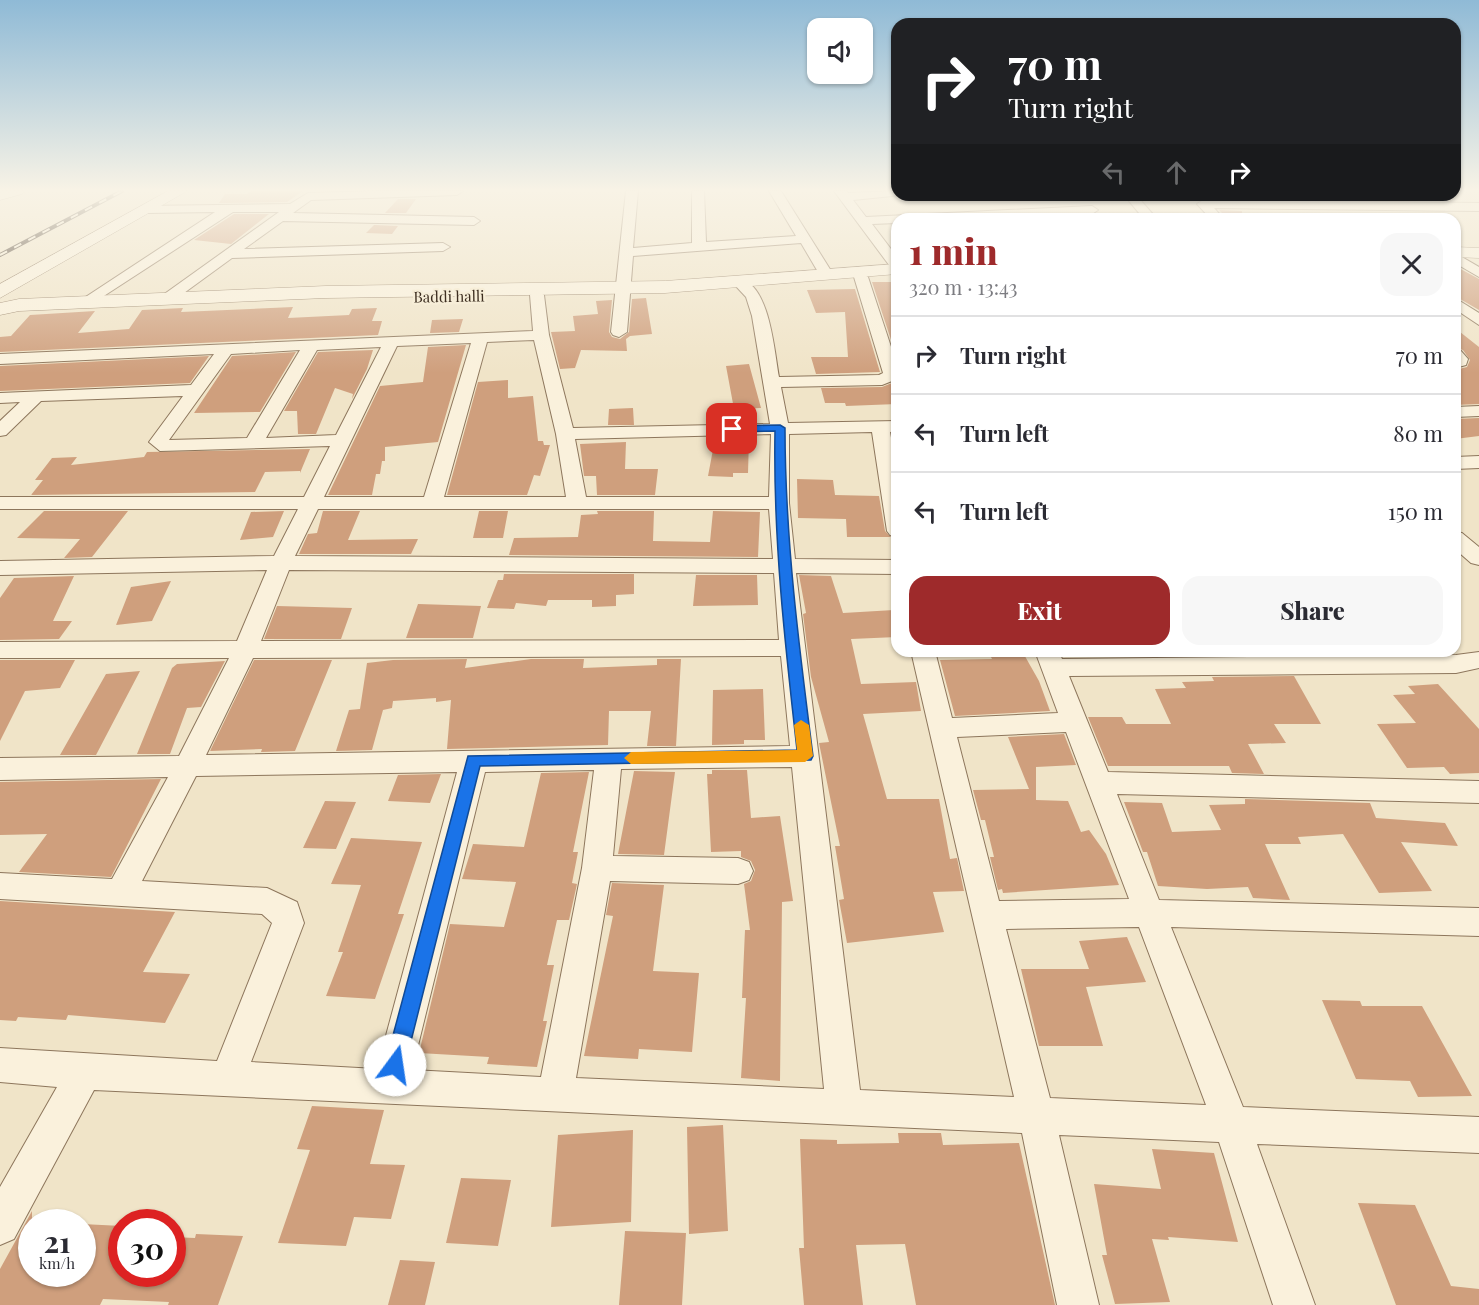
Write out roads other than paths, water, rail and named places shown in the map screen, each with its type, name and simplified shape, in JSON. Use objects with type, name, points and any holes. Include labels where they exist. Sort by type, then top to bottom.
[{"type":"street","points":[[0,292],[71,252]]},
{"type":"street","points":[[85,302],[163,252]]},
{"type":"street","points":[[168,298],[232,252]]},
{"type":"street","points":[[227,255],[311,252]]},
{"type":"street","points":[[619,332],[628,252]]},
{"type":"street","points":[[814,252],[826,274]]},
{"type":"street","points":[[1461,254],[1479,253]]},
{"type":"street","points":[[1461,260],[1479,273]]},
{"type":"street","points":[[742,284],[891,269]]},
{"type":"street","name":"Baddi halli","points":[[0,311],[305,298],[537,295],[891,274]]},
{"type":"street","points":[[861,277],[891,372]]},
{"type":"street","points":[[742,284],[753,295],[760,316],[780,428],[779,502],[784,567],[844,1106]]},
{"type":"street","points":[[0,311],[19,305],[326,292],[622,291]]},
{"type":"street","points":[[537,295],[541,334],[565,434],[577,504]]},
{"type":"street","points":[[1461,307],[1479,320]]},
{"type":"street","points":[[0,359],[541,334]]},
{"type":"street","points":[[432,504],[481,337]]},
{"type":"street","points":[[120,893],[188,767],[246,648],[281,563],[392,340]]},
{"type":"street","points":[[253,444],[312,344]]},
{"type":"street","points":[[227,348],[158,442],[160,445],[343,440]]},
{"type":"street","points":[[771,382],[882,380],[891,376]]},
{"type":"street","points":[[0,398],[196,390]]},
{"type":"street","points":[[0,431],[37,396]]},
{"type":"street","points":[[1461,412],[1479,411]]},
{"type":"street","points":[[565,434],[889,427],[891,453]]},
{"type":"street","points":[[1461,463],[1479,462]]},
{"type":"street","points":[[0,503],[311,505],[779,502]]},
{"type":"street","points":[[1461,544],[1479,560]]},
{"type":"street","points":[[1461,562],[1479,560]]},
{"type":"street","points":[[0,568],[281,563],[891,567]]},
{"type":"street","points":[[0,650],[792,648]]},
{"type":"street","points":[[924,657],[1036,1115],[1078,1305]]},
{"type":"street","points":[[1294,1305],[1231,1122],[1050,659],[1456,664],[1479,660]]},
{"type":"street","points":[[942,728],[1074,722]]},
{"type":"street","points":[[0,768],[188,767],[474,760],[805,756]]},
{"type":"street","points":[[555,1095],[597,868],[609,758]]},
{"type":"street","points":[[390,1087],[474,760]]},
{"type":"street","points":[[1098,783],[1479,792]]},
{"type":"street","points":[[597,868],[738,871]]},
{"type":"street","points":[[0,886],[267,901],[286,912],[288,923],[226,1079]]},
{"type":"street","points":[[987,915],[1149,913],[1479,922]]},
{"type":"street","points":[[0,1065],[85,1072],[555,1095],[1231,1122],[1479,1135]]},
{"type":"street","points":[[0,1225],[85,1072]]},
{"type":"railway","points":[[0,255],[6,252]]}]
